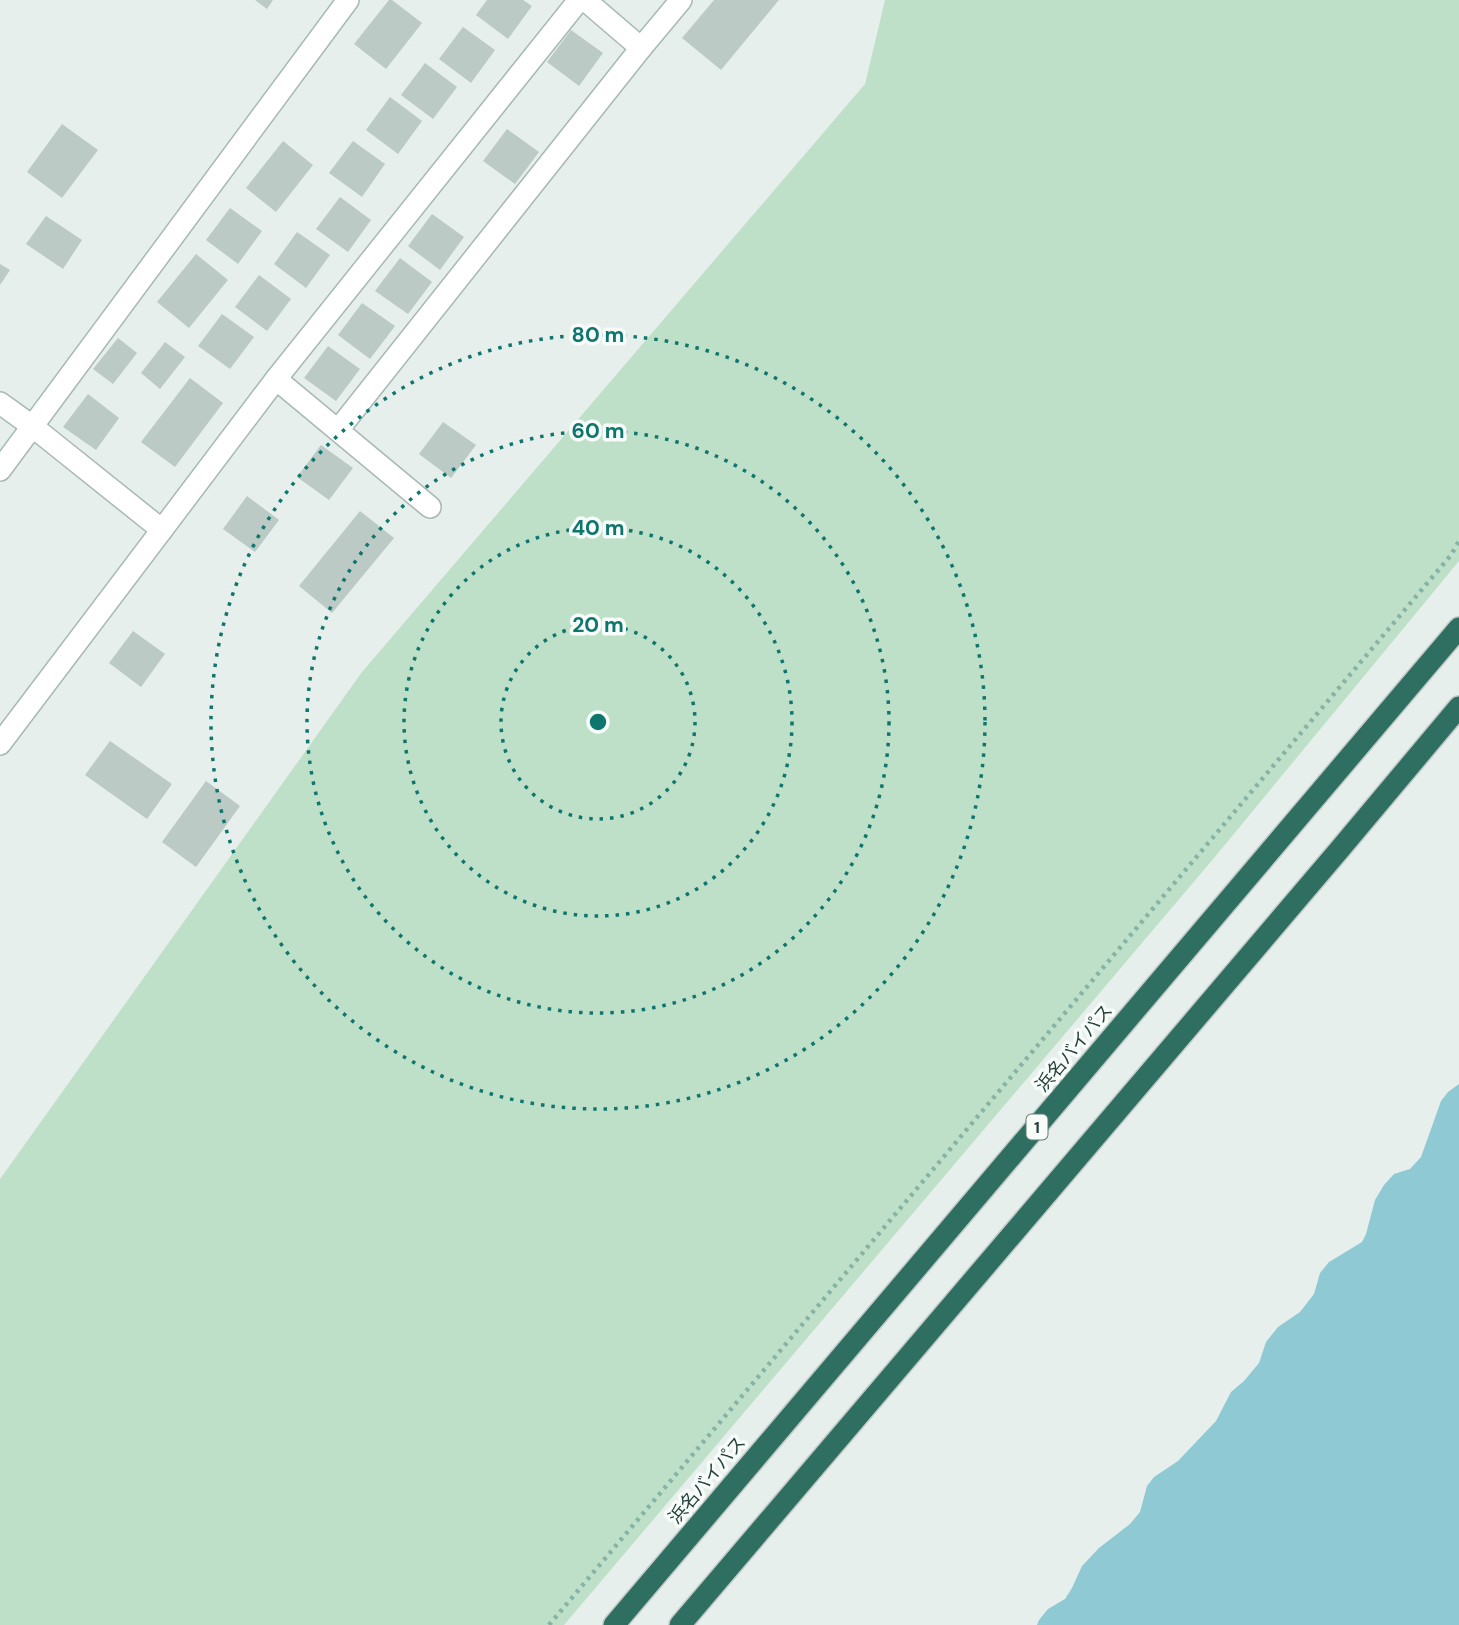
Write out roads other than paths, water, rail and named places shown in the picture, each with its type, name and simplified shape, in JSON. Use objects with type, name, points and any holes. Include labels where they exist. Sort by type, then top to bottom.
[{"type":"highway","name":"浜名バイパス","points":[[614,1625],[1459,628]]},
{"type":"highway","points":[[680,1625],[1459,707]]},
{"type":"street","points":[[0,470],[348,0]]},
{"type":"street","points":[[0,744],[276,379],[579,0]]},
{"type":"street","points":[[585,0],[641,48]]},
{"type":"street","points":[[338,430],[681,0]]},
{"type":"street","points":[[276,379],[430,507]]},
{"type":"street","points":[[0,403],[162,530]]},
{"type":"water","points":[[1459,1084],[1459,1625],[1037,1625],[1048,1609],[1065,1599],[1082,1566],[1140,1512],[1147,1486],[1154,1477],[1178,1461],[1216,1421],[1231,1392],[1259,1363],[1266,1342],[1278,1327],[1300,1312],[1314,1294],[1320,1273],[1329,1262],[1362,1242],[1375,1200],[1384,1185],[1394,1174],[1410,1169],[1421,1157],[1441,1101]]}]
